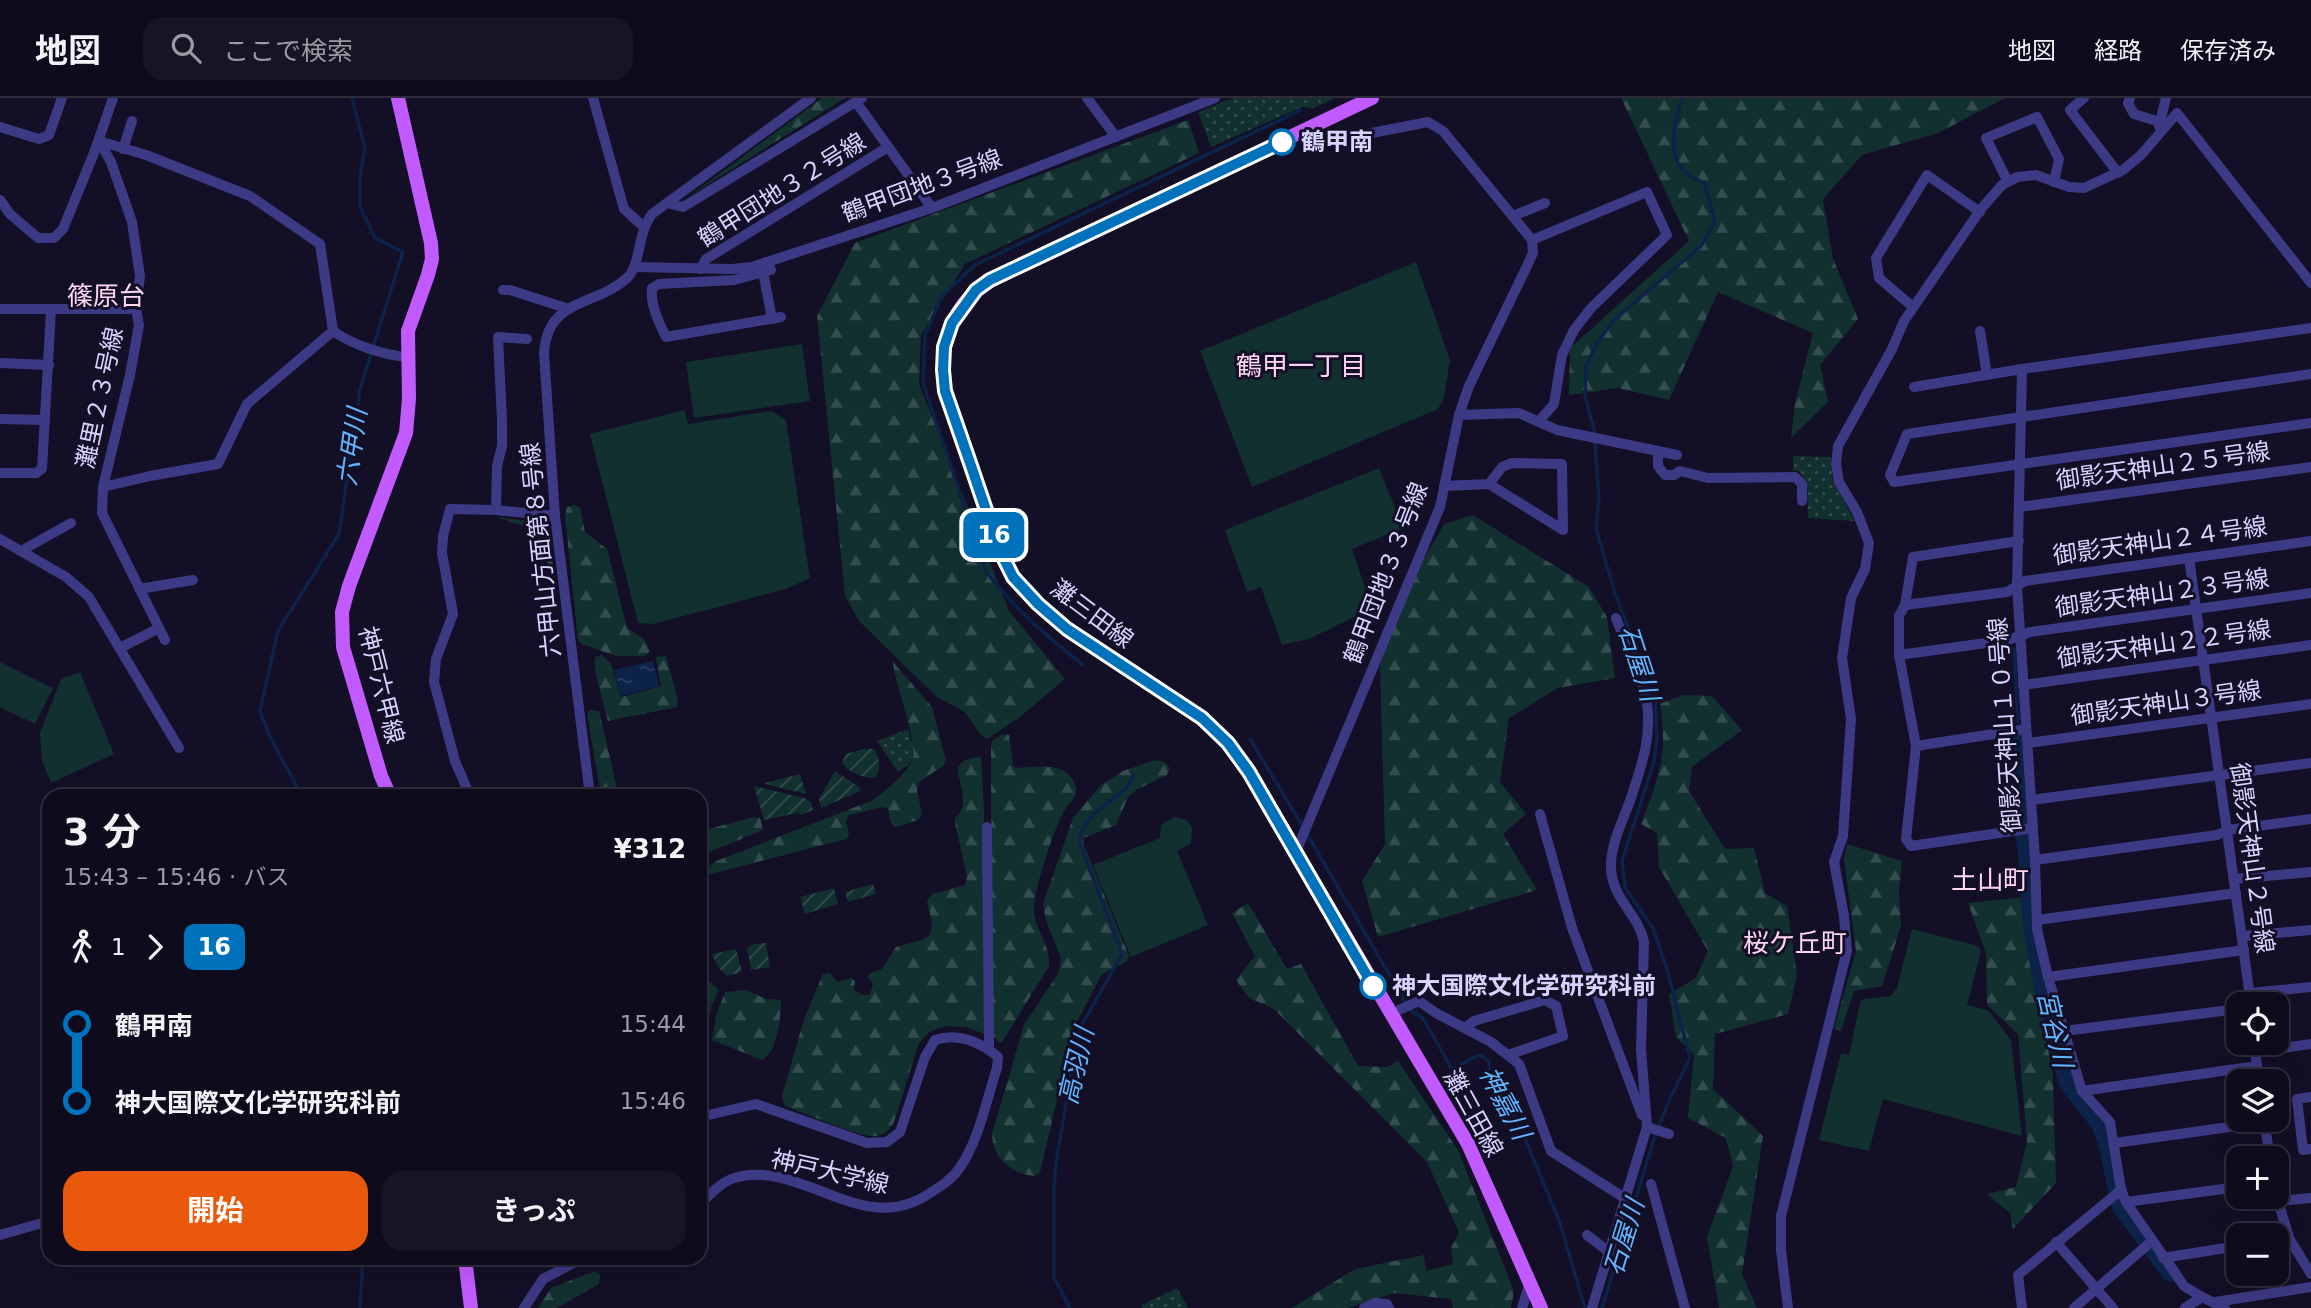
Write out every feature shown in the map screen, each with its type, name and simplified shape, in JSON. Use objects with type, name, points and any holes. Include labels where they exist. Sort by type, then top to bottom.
[{"type":"main road","name":"神戸六甲線","points":[[388,789],[346,661],[341,627],[349,586],[405,432],[409,400],[408,331],[428,275],[432,251],[398,98]]},
{"type":"main road","name":"灘三田線","points":[[1372,98],[990,280],[976,290],[952,323],[944,347],[943,370],[949,404],[1000,551],[1013,577],[1038,604],[1067,629],[1202,718],[1228,743],[1249,772],[1295,854],[1396,1012],[1468,1144],[1541,1308]]},
{"type":"main road","points":[[466,1265],[471,1308]]},
{"type":"street","points":[[0,127],[39,139],[49,135],[62,98]]},
{"type":"street","points":[[0,200],[10,214],[38,238],[54,238],[63,229],[99,141],[113,98]]},
{"type":"street","points":[[593,98],[624,209],[644,227]]},
{"type":"street","points":[[503,290],[569,309],[621,282],[634,267],[644,227],[652,214],[811,98]]},
{"type":"street","points":[[1087,98],[1116,137]]},
{"type":"street","name":"鶴甲団地３号線","points":[[634,267],[732,270],[764,267],[932,208],[1215,98]]},
{"type":"street","points":[[2084,98],[2070,110],[2118,173]]},
{"type":"street","points":[[2130,98],[2128,103],[2134,114],[2160,122]]},
{"type":"street","points":[[2157,136],[2166,98]]},
{"type":"street","points":[[667,203],[683,206],[859,100],[888,147],[932,208]]},
{"type":"street","points":[[1788,1308],[1781,1250],[1781,1216],[1847,951],[1834,862],[1843,836],[1851,719],[1842,658],[1851,598],[1865,569],[1869,543],[1857,512],[1839,482],[1836,464],[1838,446],[1892,349],[1904,321],[2002,185],[2017,177],[2036,175],[2069,187],[2084,188],[2118,173],[2141,155],[2177,113],[2311,283]]},
{"type":"street","points":[[2008,182],[1986,138],[2037,117],[2059,159],[2054,182]]},
{"type":"street","points":[[124,149],[132,121]]},
{"type":"street","points":[[1306,130],[1320,141],[1336,140],[1428,122],[1443,131],[1532,240],[1647,192],[1667,235],[1591,308],[1574,330],[1562,355],[1554,404],[1543,424]]},
{"type":"street","points":[[99,141],[146,155],[250,196],[320,244],[333,331],[349,340],[407,357]]},
{"type":"street","name":"灘里２３号線","points":[[99,141],[111,162],[132,222],[140,276],[136,309],[139,325],[103,487],[218,464],[247,404],[333,331]]},
{"type":"street","name":"鶴甲団地３２号線","points":[[700,269],[706,259],[888,147]]},
{"type":"street","points":[[1913,307],[1879,278],[1876,258],[1927,175],[1980,212]]},
{"type":"street","points":[[1513,216],[1545,203]]},
{"type":"street","name":"鶴甲団地３３号線","points":[[1295,854],[1440,507],[1459,415],[1469,386],[1527,266],[1532,253],[1532,240]]},
{"type":"street","points":[[764,267],[777,318],[666,337],[651,294],[652,288],[659,284],[734,280],[764,267]]},
{"type":"street","points":[[0,309],[136,309]]},
{"type":"street","name":"六甲山方面第８号線","points":[[569,309],[553,321],[545,341],[555,516],[589,789]]},
{"type":"street","points":[[0,472],[36,473],[42,469],[51,310]]},
{"type":"street","points":[[1914,387],[2311,328]]},
{"type":"street","points":[[1980,331],[1987,375]]},
{"type":"street","points":[[496,510],[497,466],[502,446],[498,337],[527,339]]},
{"type":"street","points":[[0,363],[49,365]]},
{"type":"street","name":"御影天神山１０号線","points":[[2022,369],[2017,586],[2037,920],[2049,977],[2082,1091],[2110,1122],[2115,1143],[2118,1193],[2126,1202],[2148,1244],[2163,1258],[2195,1301],[2220,1305]]},
{"type":"street","points":[[2311,374],[1907,434],[1890,475],[1894,482],[2311,423]]},
{"type":"street","points":[[1459,415],[1520,414],[1543,424],[1677,455]]},
{"type":"street","points":[[0,419],[45,420]]},
{"type":"street","points":[[1658,451],[1658,466],[1665,475],[1674,475],[1680,471],[1708,478],[1795,477],[1802,484],[1802,500]]},
{"type":"street","points":[[1444,486],[1489,484],[1563,530],[1562,464],[1512,463],[1502,467],[1489,484]]},
{"type":"street","name":"御影天神山２５号線","points":[[2020,507],[2311,467]]},
{"type":"street","points":[[103,487],[102,513],[165,640]]},
{"type":"street","points":[[467,789],[455,761],[434,682],[436,659],[453,619],[442,553],[450,509],[555,516]]},
{"type":"street","points":[[20,551],[71,523]]},
{"type":"street","points":[[0,539],[66,577],[89,597],[179,748]]},
{"type":"street","points":[[2019,541],[1913,556],[1905,605],[1899,616],[1899,654],[1916,746],[1906,839],[1911,846],[2033,828]]},
{"type":"street","name":"御影天神山２４号線","points":[[1905,605],[2007,592],[2025,581],[2311,541]]},
{"type":"street","name":"御影天神山２号線","points":[[2189,558],[2250,992]]},
{"type":"street","points":[[139,589],[193,580]]},
{"type":"street","name":"御影天神山２３号線","points":[[1899,654],[2008,640],[2030,632],[2311,593]]},
{"type":"street","points":[[1593,1306],[1647,1127],[1641,1049],[1644,942],[1642,930],[1619,898],[1611,865],[1615,844],[1644,759],[1648,734],[1648,706],[1616,618]]},
{"type":"street","points":[[120,648],[159,628]]},
{"type":"street","name":"御影天神山２２号線","points":[[2023,685],[2311,645]]},
{"type":"street","name":"御影天神山３号線","points":[[2028,743],[2311,704]]},
{"type":"street","points":[[1916,746],[2026,729]]},
{"type":"street","points":[[2031,800],[2311,763]]},
{"type":"street","points":[[1540,814],[1572,928],[1647,1127]]},
{"type":"street","points":[[2035,860],[2311,819]]},
{"type":"street","points":[[988,827],[989,1049]]},
{"type":"street","points":[[2234,879],[2311,872]]},
{"type":"street","points":[[2037,920],[2236,893]]},
{"type":"street","points":[[2242,936],[2311,930]]},
{"type":"street","points":[[2049,977],[2244,950]]},
{"type":"street","points":[[2286,992],[2311,987]]},
{"type":"street","points":[[1466,1027],[1474,1021],[1545,1000],[1556,1006],[1563,1036],[1508,1055]]},
{"type":"street","points":[[1396,1012],[1419,1001],[1436,1013],[1492,1042],[1508,1055],[1519,1064],[1551,1151],[1626,1199]]},
{"type":"street","points":[[2064,1031],[2226,1011]]},
{"type":"street","name":"神戸大学線","points":[[707,1115],[747,1104],[764,1105],[867,1143],[881,1144],[900,1132],[925,1057],[935,1040],[955,1036],[989,1049],[998,1057],[997,1068],[967,1154],[953,1176],[924,1197],[902,1207],[877,1209],[794,1182],[755,1176],[731,1179],[707,1198]]},
{"type":"street","points":[[2289,1045],[2311,1044]]},
{"type":"street","points":[[2255,1055],[2257,1069]]},
{"type":"street","points":[[2082,1091],[2257,1066]]},
{"type":"street","points":[[2311,1097],[2297,1099],[2303,1150],[2311,1149]]},
{"type":"street","points":[[1647,1127],[1669,1134]]},
{"type":"street","points":[[2115,1143],[2226,1127]]},
{"type":"street","points":[[1651,1184],[1685,1308]]},
{"type":"street","points":[[2126,1202],[2226,1189]]},
{"type":"street","points":[[2022,1308],[2018,1275],[2118,1193]]},
{"type":"street","points":[[2289,1199],[2311,1198]]},
{"type":"street","points":[[0,1236],[42,1223]]},
{"type":"street","points":[[1587,1235],[1609,1252]]},
{"type":"street","points":[[2289,1238],[2311,1274]]},
{"type":"street","points":[[2056,1242],[2113,1308]]},
{"type":"street","points":[[2074,1308],[2148,1244]]},
{"type":"street","points":[[2163,1258],[2226,1248]]},
{"type":"street","points":[[524,1308],[543,1279],[570,1265]]},
{"type":"street","points":[[1522,1308],[1530,1282]]},
{"type":"street","points":[[2220,1305],[2311,1287]]},
{"type":"street","points":[[1364,1308],[1375,1303],[1387,1304],[1389,1308]]},
{"type":"green space","points":[[822,98],[845,98],[688,197]]},
{"type":"green space","points":[[1233,98],[1335,98],[1314,108],[1302,107],[1211,147],[1198,112]]},
{"type":"green space","points":[[1621,98],[2005,98],[1938,133],[1862,155],[1823,199],[1833,259],[1858,319],[1820,365],[1828,402],[1791,438],[1795,403],[1813,333],[1718,292],[1669,400],[1618,388],[1569,395],[1570,348],[1689,241]]},
{"type":"green space","points":[[1188,120],[1199,153],[965,264],[921,335],[919,384],[1009,611],[1065,679],[1020,717],[987,739],[980,734],[965,712],[937,697],[859,621],[845,596],[817,316],[855,243]]},
{"type":"green space","points":[[1416,262],[1450,360],[1444,398],[1438,409],[1252,487],[1200,351]]},
{"type":"green space","points":[[802,344],[810,401],[694,418],[686,362]]},
{"type":"green space","points":[[685,410],[688,424],[771,411],[786,420],[810,578],[786,589],[653,624],[638,623],[590,434]]},
{"type":"green space","points":[[1793,456],[1830,457],[1833,482],[1855,521],[1808,518],[1807,482],[1799,471],[1793,471]]},
{"type":"green space","points":[[1379,468],[1403,528],[1352,549],[1372,608],[1309,639],[1282,645],[1261,587],[1247,592],[1225,530]]},
{"type":"green space","points":[[575,505],[580,508],[585,532],[607,549],[627,628],[644,639],[650,651],[645,656],[616,656],[582,644],[578,640],[565,515],[567,507]]},
{"type":"green space","points":[[1473,515],[1589,587],[1607,617],[1615,678],[1558,688],[1509,718],[1500,782],[1526,814],[1503,834],[1537,890],[1378,937],[1362,881],[1385,844],[1380,665],[1412,580],[1444,524]]},
{"type":"green space","points":[[496,517],[548,524],[557,599],[539,531]]},
{"type":"green space","points":[[602,655],[611,664],[621,697],[661,686],[656,659],[666,656],[678,701],[677,707],[608,721],[595,662],[595,657]]},
{"type":"green space","points":[[0,662],[53,688],[35,724],[0,707]]},
{"type":"green space","points":[[893,662],[932,707],[946,761],[943,766],[919,782],[917,790],[922,814],[918,820],[895,827],[891,823],[888,809],[883,807],[849,815],[846,821],[849,835],[846,839],[707,875],[707,867],[716,861],[871,801],[903,774],[911,763],[913,743]]},
{"type":"green space","points":[[80,672],[114,754],[51,783],[42,761],[40,733],[61,679]]},
{"type":"green space","points":[[1683,695],[1712,696],[1742,730],[1692,767],[1689,791],[1725,849],[1754,848],[1765,893],[1787,906],[1797,975],[1788,1014],[1715,1034],[1713,1089],[1763,1136],[1742,1274],[1757,1308],[1719,1308],[1707,1237],[1733,1166],[1726,1138],[1688,1118],[1694,1055],[1676,1037],[1669,994],[1696,978],[1708,951],[1659,867],[1657,833],[1641,824],[1660,765],[1663,738],[1660,704]]},
{"type":"green space","points":[[590,710],[599,711],[617,789],[600,789],[587,713]]},
{"type":"green space","points":[[908,729],[913,746],[912,762],[898,772],[877,741]]},
{"type":"green space","points":[[1003,734],[1009,735],[1013,765],[1016,768],[1059,769],[1072,779],[1076,791],[1055,831],[1034,904],[1035,920],[1047,950],[1049,966],[1000,1043],[992,1034],[991,745],[993,740]]},
{"type":"green space","points":[[874,749],[878,756],[879,768],[874,778],[848,770],[842,763],[846,754]]},
{"type":"green space","points":[[981,757],[987,1035],[966,1027],[944,1026],[929,1032],[919,1043],[894,1122],[880,1135],[859,1133],[785,1106],[782,1096],[804,1019],[823,974],[830,973],[837,982],[852,978],[856,991],[870,994],[873,984],[868,977],[870,973],[882,969],[896,947],[930,935],[932,923],[927,901],[932,894],[965,885],[967,877],[955,823],[963,801],[958,767],[971,758]]},
{"type":"green space","points":[[1155,760],[1164,762],[1170,768],[1167,775],[1136,790],[1128,797],[1116,825],[1084,838],[1083,843],[1129,956],[1126,962],[1101,975],[1074,1028],[1040,1172],[1034,1176],[1017,1172],[999,1157],[992,1134],[1024,1025],[1059,972],[1061,959],[1046,920],[1043,904],[1073,818],[1101,785],[1123,771]]},
{"type":"green space","points":[[835,771],[859,787],[860,791],[821,808],[819,799]]},
{"type":"green space","points":[[800,774],[806,794],[765,784],[765,783]]},
{"type":"green space","points":[[754,786],[804,798],[811,802],[813,810],[801,815],[798,813],[764,820]]},
{"type":"green space","points":[[755,817],[760,818],[763,830],[707,853],[707,829]]},
{"type":"green space","points":[[1174,817],[1187,820],[1192,828],[1191,843],[1177,851],[1208,925],[1131,957],[1093,865],[1160,838],[1161,825]]},
{"type":"green space","points":[[1847,844],[1902,861],[1899,891],[1901,926],[1882,986],[1854,991],[1841,1031],[1834,1028],[1856,951],[1844,860]]},
{"type":"green space","points":[[873,884],[876,894],[848,902],[845,892]]},
{"type":"green space","points":[[834,888],[838,904],[805,914],[800,897]]},
{"type":"green space","points":[[2025,897],[2035,977],[2053,1076],[2056,1183],[2013,1229],[2010,1213],[1987,1194],[2016,1187],[2027,1141],[2018,1034],[1987,1005],[1986,954],[1968,903]]},
{"type":"green space","points":[[1248,903],[1287,969],[1301,964],[1358,1066],[1387,1067],[1398,1061],[1458,1150],[1514,1291],[1511,1308],[1453,1308],[1451,1299],[1394,1293],[1348,1308],[1292,1308],[1355,1269],[1424,1255],[1426,1271],[1453,1264],[1451,1248],[1459,1232],[1427,1162],[1274,1009],[1249,998],[1236,980],[1255,956],[1232,913]]},
{"type":"green space","points":[[1912,929],[1978,946],[1981,951],[1967,1005],[1989,1011],[2011,1040],[2022,1136],[1883,1099],[1869,1151],[1819,1140],[1841,1053],[1849,1055],[1860,1003],[1864,999],[1891,996],[1897,988]]},
{"type":"green space","points":[[766,943],[770,967],[751,970],[747,948],[753,944]]},
{"type":"green space","points":[[736,949],[742,972],[727,976],[718,967],[712,954]]},
{"type":"green space","points":[[707,979],[719,990],[711,1007],[707,1027]]},
{"type":"green space","points":[[746,990],[766,999],[781,1000],[775,1042],[762,1060],[712,1040],[716,1015],[725,992]]},
{"type":"green space","points":[[595,1271],[600,1274],[599,1284],[557,1308],[538,1308],[551,1288]]},
{"type":"green space","points":[[1177,1288],[1188,1308],[1142,1308],[1142,1305]]},
{"type":"water","points":[[653,661],[659,686],[620,696],[614,670]]},
{"type":"waterway","name":"六甲川","points":[[298,789],[270,737],[260,711],[278,631],[339,534],[360,389],[403,252],[375,238],[360,207],[360,177],[365,148],[352,98]]},
{"type":"waterway","name":"石屋川","points":[[1602,1308],[1654,1139],[1690,1058],[1668,973],[1653,928],[1625,888],[1622,861],[1654,762],[1657,737],[1655,698],[1615,593],[1596,529],[1599,497],[1594,429],[1585,396],[1586,366],[1597,343],[1614,320],[1701,246],[1715,221],[1704,183],[1685,172],[1676,156],[1675,126],[1682,98]]},
{"type":"waterway","name":"高羽川","points":[[1083,665],[1020,610],[986,571],[923,383],[925,335],[942,296],[975,265],[1301,110]]},
{"type":"waterway","name":"宮谷川","points":[[2014,649],[2018,722]]},
{"type":"waterway","name":"神嘉川","points":[[1250,739],[1303,827]]},
{"type":"waterway","name":"宮谷川","points":[[2019,741],[2022,819],[2033,931],[2045,993],[2068,1083],[2101,1124],[2121,1206],[2170,1272]]},
{"type":"waterway","name":"高羽川","points":[[1070,1308],[1054,1277],[1056,1163],[1078,1032],[1122,954],[1079,840],[1090,818],[1124,790],[1133,775]]},
{"type":"waterway","name":"神嘉川","points":[[1307,834],[1410,1010],[1423,1018],[1452,1069],[1481,1055],[1489,1062],[1490,1080],[1520,1127],[1559,1220],[1585,1308]]},
{"type":"waterway","name":"六甲川","points":[[360,1308],[363,1265]]},
{"type":"bus line","name":"16","points":[[1282,142],[990,280],[976,290],[952,323],[944,347],[945,391],[1000,551],[1013,577],[1038,604],[1067,629],[1202,718],[1228,743],[1249,772],[1373,986]]},
{"type":"place","name":"鶴甲南","points":[[1282,142]]},
{"type":"place","name":"神大国際文化学研究科前","points":[[1373,986]]},
{"type":"district","name":"篠原台","points":[[106,296]]},
{"type":"district","name":"鶴甲一丁目","points":[[1301,366]]},
{"type":"district","name":"土山町","points":[[1990,880]]},
{"type":"district","name":"桜ケ丘町","points":[[1795,943]]}]
